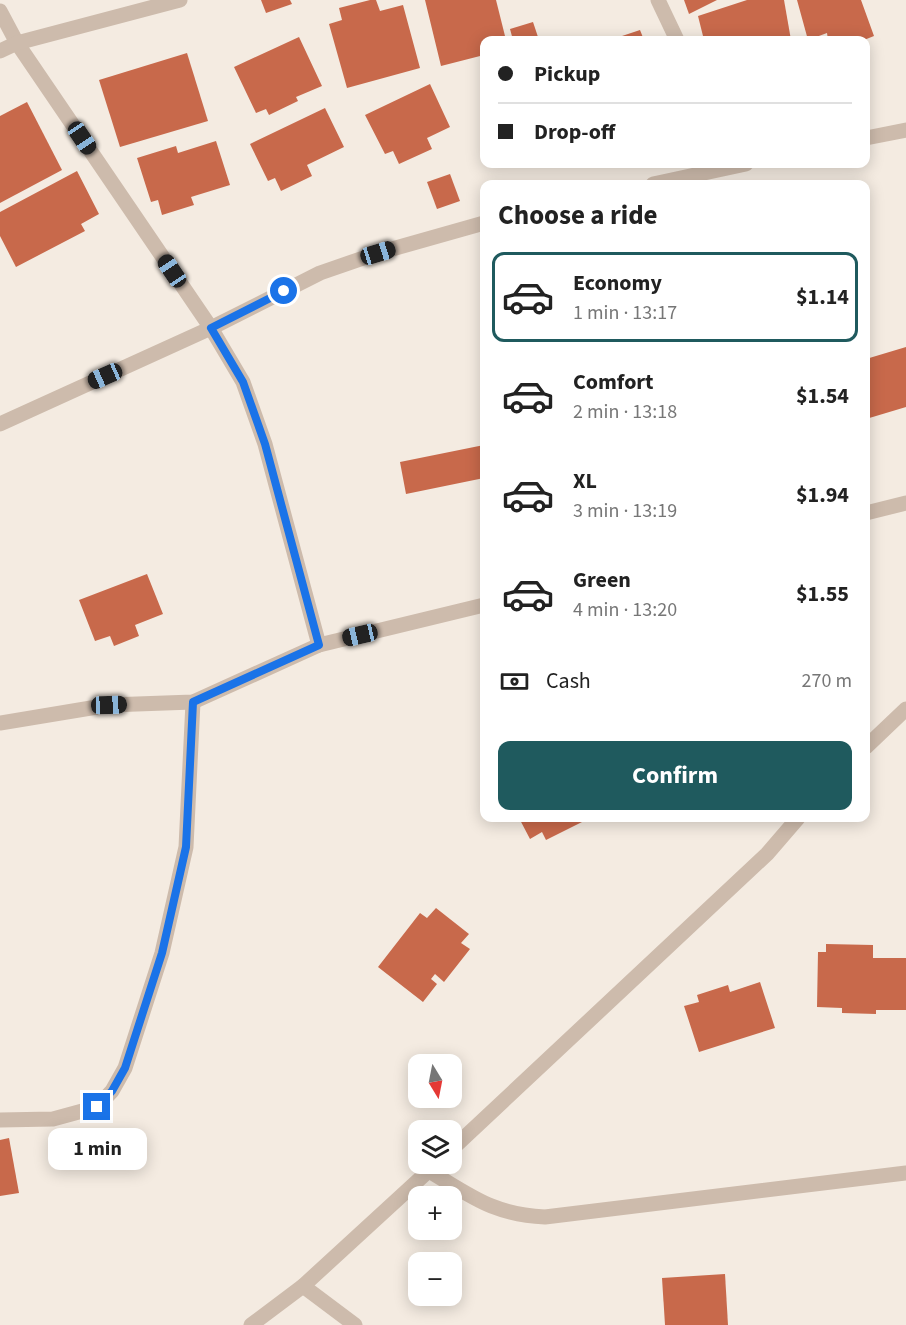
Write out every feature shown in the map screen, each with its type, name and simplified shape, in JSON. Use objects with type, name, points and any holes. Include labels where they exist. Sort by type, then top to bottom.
[{"type":"street","points":[[0,51],[17,43],[180,0]]},
{"type":"street","points":[[658,0],[675,36]]},
{"type":"street","points":[[0,11],[17,43],[211,328],[243,382],[265,444],[319,645]]},
{"type":"street","points":[[870,137],[906,130]]},
{"type":"street","points":[[668,180],[713,168]]},
{"type":"street","points":[[0,424],[211,328],[321,273],[378,253],[480,224]]},
{"type":"street","points":[[870,512],[906,503]]},
{"type":"street","points":[[0,723],[109,705],[193,702],[319,645],[480,606]]},
{"type":"street","points":[[0,1120],[53,1119],[97,1107],[112,1091],[125,1068],[162,953],[186,847],[193,702]]},
{"type":"street","points":[[870,743],[906,709]]},
{"type":"street","points":[[462,1140],[767,854],[795,822]]},
{"type":"street","points":[[442,1174],[489,1208],[517,1216],[545,1217],[906,1173]]},
{"type":"street","points":[[250,1325],[303,1286],[424,1174]]},
{"type":"street","points":[[303,1286],[355,1325]]},
{"type":"building","points":[[261,0],[290,0],[292,4],[266,13]]},
{"type":"building","points":[[376,0],[380,11],[403,5],[420,68],[347,88],[329,24],[342,20],[339,8]]},
{"type":"building","points":[[425,0],[496,0],[505,36],[480,36],[480,56],[441,66]]},
{"type":"building","points":[[684,0],[717,0],[689,14]]},
{"type":"building","points":[[747,0],[784,0],[790,36],[703,36],[698,16]]},
{"type":"building","points":[[797,0],[861,0],[874,36],[827,36],[827,33],[807,36]]},
{"type":"building","points":[[533,22],[538,36],[512,36],[510,29]]},
{"type":"building","points":[[640,30],[642,36],[622,36]]},
{"type":"building","points":[[299,37],[322,86],[296,97],[298,101],[269,115],[266,109],[256,113],[234,67]]},
{"type":"building","points":[[187,53],[208,121],[120,147],[99,80]]},
{"type":"building","points":[[430,84],[450,127],[427,138],[432,149],[399,164],[393,151],[385,154],[365,115]]},
{"type":"building","points":[[27,102],[62,170],[0,203],[0,116]]},
{"type":"building","points":[[325,108],[344,147],[307,165],[312,176],[281,191],[275,178],[268,181],[250,144]]},
{"type":"building","points":[[216,141],[230,185],[191,197],[194,205],[162,215],[158,200],[151,202],[137,158],[176,146],[178,153]]},
{"type":"building","points":[[77,171],[99,214],[81,224],[85,231],[16,267],[0,236],[0,212]]},
{"type":"building","points":[[450,174],[460,201],[437,209],[427,182]]},
{"type":"building","points":[[906,347],[906,407],[870,418],[870,358]]},
{"type":"building","points":[[480,446],[480,479],[406,494],[400,462]]},
{"type":"building","points":[[147,574],[163,614],[135,625],[139,636],[114,646],[110,636],[95,641],[79,600]]},
{"type":"building","points":[[521,822],[582,822],[546,840],[542,832],[530,839]]},
{"type":"building","points":[[436,908],[469,934],[461,943],[470,949],[444,982],[435,974],[431,979],[437,984],[423,1002],[378,967],[420,913],[427,918]]},
{"type":"building","points":[[826,944],[873,945],[873,958],[906,958],[906,1010],[876,1010],[876,1014],[842,1013],[842,1008],[817,1007],[818,952],[826,952]]},
{"type":"building","points":[[760,982],[775,1028],[699,1052],[684,1006],[699,1002],[697,995],[728,985],[730,992]]},
{"type":"building","points":[[9,1138],[19,1193],[0,1196],[0,1140]]},
{"type":"building","points":[[725,1274],[728,1325],[665,1325],[662,1278]]},
{"type":"route","points":[[97,1107],[112,1091],[125,1068],[162,953],[186,847],[193,702],[319,645],[265,444],[243,382],[211,328],[284,291]]}]
